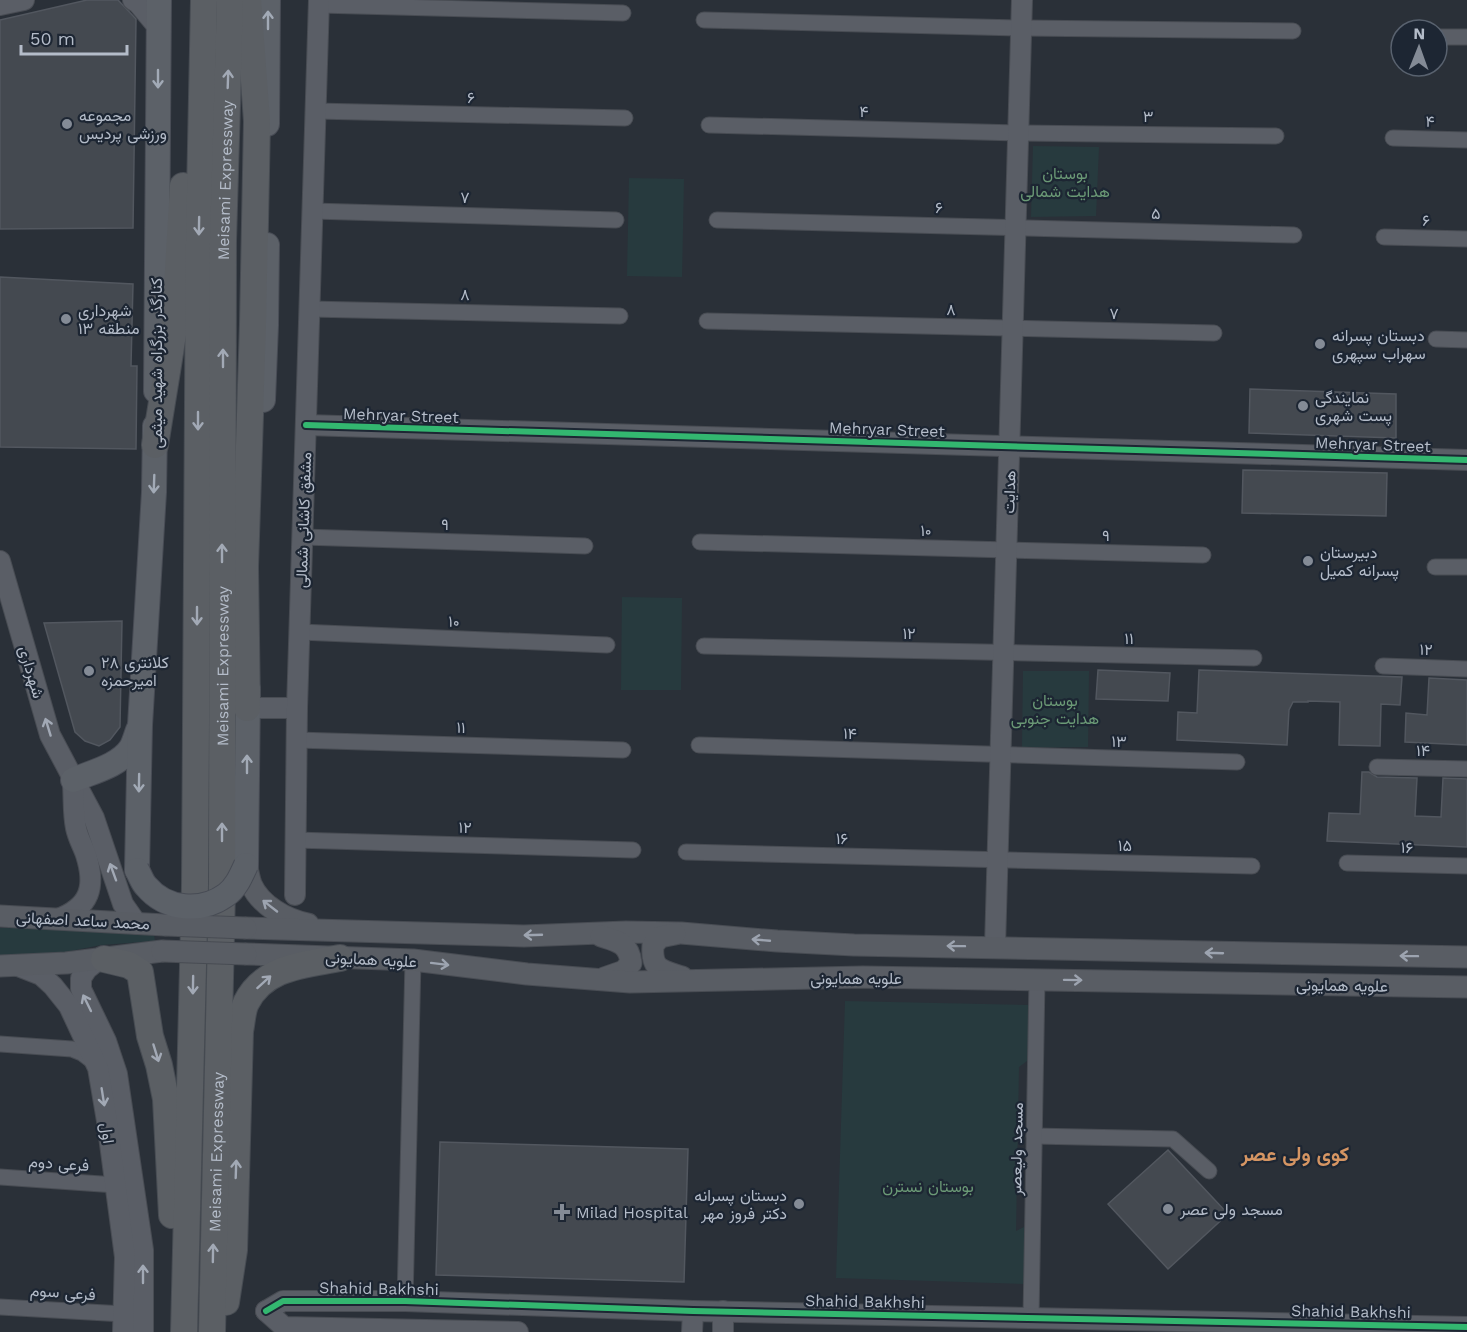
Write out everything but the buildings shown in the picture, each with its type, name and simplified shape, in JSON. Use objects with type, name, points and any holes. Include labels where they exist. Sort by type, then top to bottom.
[{"type":"highway","points":[[155,445],[175,322],[193,0]]},
{"type":"highway","name":"Meisami Expressway","points":[[184,1332],[195,896],[199,242],[204,0]]},
{"type":"highway","name":"Meisami Expressway","points":[[212,1332],[222,890],[223,241],[230,0]]},
{"type":"highway","points":[[247,708],[245,567],[257,121],[248,0]]},
{"type":"highway","points":[[221,1332],[234,1250],[240,1031],[245,1004],[256,989],[275,972],[340,958]]},
{"type":"highway","points":[[101,959],[129,966],[140,972],[150,1036],[164,1088],[178,1332]]},
{"type":"main road","name":"کنارگذر بزرگراه شهید میثمی","points":[[159,0],[154,492],[140,725],[137,870],[146,886],[159,898],[176,905],[193,907],[211,904],[227,895],[239,881],[246,865]]},
{"type":"main road","points":[[268,0],[266,325],[247,708],[246,865],[251,884],[260,899],[276,911],[299,922],[344,930]]},
{"type":"main road","points":[[73,780],[110,765],[121,757],[130,748],[140,725]]},
{"type":"main road","name":"محمد ساعد اصفهانی","points":[[0,916],[246,928]]},
{"type":"main road","name":"علویه همایونی","points":[[246,928],[524,936],[681,933],[843,944],[1467,957]]},
{"type":"main road","points":[[592,933],[624,945],[630,953],[631,963],[619,974],[595,980]]},
{"type":"main road","points":[[681,933],[660,937],[653,945],[652,959],[656,967],[665,972],[694,981]]},
{"type":"main road","name":"محمد ساعد اصفهانی","points":[[9,966],[101,959],[162,951],[246,954]]},
{"type":"main road","name":"علویه همایونی","points":[[246,954],[413,960],[595,980],[694,981],[863,977],[1467,987]]},
{"type":"street","points":[[0,5],[24,0]]},
{"type":"street","points":[[134,0],[158,27]]},
{"type":"street","name":"هدایت","points":[[995,947],[1022,0]]},
{"type":"street","points":[[319,3],[623,13]]},
{"type":"street","name":"مشفق کاشانی شمالی","points":[[295,895],[297,708],[319,3]]},
{"type":"street","points":[[704,20],[1022,28],[1293,31]]},
{"type":"street","points":[[1449,37],[1467,37]]},
{"type":"street","name":"۶","points":[[316,111],[625,118]]},
{"type":"street","name":"۴","points":[[709,125],[1019,133]]},
{"type":"street","name":"۳","points":[[1019,133],[1276,136]]},
{"type":"street","name":"۴","points":[[1393,138],[1467,140]]},
{"type":"street","name":"۷","points":[[313,211],[616,220]]},
{"type":"street","name":"۶","points":[[717,220],[1016,227]]},
{"type":"street","name":"۵","points":[[1016,227],[1294,235]]},
{"type":"street","name":"۶","points":[[1384,237],[1467,239]]},
{"type":"street","name":"۸","points":[[310,309],[620,316]]},
{"type":"street","name":"۸","points":[[707,321],[1014,329]]},
{"type":"street","name":"۷","points":[[1014,329],[1214,333]]},
{"type":"street","points":[[1436,339],[1467,340]]},
{"type":"street","name":"Mehryar Street","points":[[306,425],[1467,460]]},
{"type":"street","name":"۹","points":[[303,537],[585,546]]},
{"type":"street","name":"۱۰","points":[[700,542],[1007,550]]},
{"type":"street","name":"۹","points":[[1007,550],[1203,555]]},
{"type":"street","name":"شهرداری","points":[[0,561],[50,735],[94,818],[123,904],[137,924]]},
{"type":"street","points":[[1435,567],[1467,567]]},
{"type":"street","name":"۱۰","points":[[300,632],[607,645]]},
{"type":"street","name":"۱۲","points":[[704,646],[1004,653]]},
{"type":"street","name":"۱۱","points":[[1004,653],[1254,658]]},
{"type":"street","name":"۱۲","points":[[1383,666],[1467,669]]},
{"type":"street","points":[[247,708],[297,708]]},
{"type":"street","name":"۱۱","points":[[297,740],[623,750]]},
{"type":"street","name":"۱۴","points":[[699,746],[1001,756]]},
{"type":"street","name":"۱۳","points":[[1001,756],[1237,762]]},
{"type":"street","name":"۱۴","points":[[1377,767],[1467,769]]},
{"type":"street","points":[[58,919],[72,914],[82,905],[90,892],[90,874],[86,855],[76,828],[73,780]]},
{"type":"street","name":"۱۲","points":[[295,840],[633,850]]},
{"type":"street","name":"۱۶","points":[[686,852],[998,860]]},
{"type":"street","name":"۱۵","points":[[998,860],[1252,866]]},
{"type":"street","name":"۱۶","points":[[1347,863],[1467,866]]},
{"type":"street","name":"اول","points":[[101,959],[87,969],[81,978],[81,989],[106,1041],[117,1074],[143,1250],[143,1332]]},
{"type":"street","points":[[405,1301],[413,960]]},
{"type":"street","name":"اول","points":[[9,966],[41,975],[53,986],[69,1006],[96,1064],[125,1257],[123,1323]]},
{"type":"street","name":"مسجد ولیعصر","points":[[1031,1318],[1037,980]]},
{"type":"street","points":[[58,1047],[70,1037],[76,1020]]},
{"type":"street","points":[[0,1044],[58,1047],[82,1053],[96,1064]]},
{"type":"street","points":[[1034,1136],[1173,1139],[1209,1171]]},
{"type":"street","name":"فرعی دوم","points":[[0,1177],[116,1185]]},
{"type":"street","name":"Shahid Bakhshi","points":[[266,1311],[283,1301],[405,1301],[1308,1328],[1467,1327]]},
{"type":"street","name":"فرعی سوم","points":[[0,1306],[123,1323]]},
{"type":"street","points":[[266,1311],[266,1332]]},
{"type":"street","points":[[266,1311],[284,1327],[518,1332]]},
{"type":"street","points":[[692,1332],[693,1311]]},
{"type":"street","points":[[723,1311],[723,1332]]},
{"type":"green space","name":"بوستان هدایت شمالی","points":[[1033,146],[1099,147],[1096,216],[1031,217]]},
{"type":"green space","points":[[629,178],[684,179],[682,277],[627,276]]},
{"type":"green space","points":[[622,597],[682,598],[681,690],[621,690]]},
{"type":"green space","name":"بوستان هدایت جنوبی","points":[[1023,671],[1089,671],[1088,747],[1022,748]]},
{"type":"green space","points":[[0,928],[56,928],[154,935],[155,941],[101,945],[40,957],[0,959]]},
{"type":"green space","name":"بوستان نسترن","points":[[845,1001],[1028,1005],[1031,1058],[1019,1067],[1016,1231],[1026,1226],[1024,1284],[836,1278]]},
{"type":"cycle path","points":[[306,425],[1467,460]]},
{"type":"cycle path","points":[[266,1311],[283,1301],[405,1301],[693,1311],[1467,1327]]},
{"type":"place","name":"مجموعه ورزشی پردیس","points":[[67,124]]},
{"type":"place","name":"شهرداری منطقه ۱۳","points":[[66,319]]},
{"type":"place","name":"دبستان پسرانه سهراب سپهری","points":[[1320,344]]},
{"type":"place","name":"نمایندگی پست شهری","points":[[1303,406]]},
{"type":"place","name":"دبیرستان پسرانه کمیل","points":[[1308,561]]},
{"type":"place","name":"کلانتری ۲۸ امیرحمزه","points":[[89,671]]},
{"type":"place","name":"دبستان پسرانه دکتر فروز مهر","points":[[799,1204]]},
{"type":"place","name":"مسجد ولی عصر","points":[[1168,1209]]},
{"type":"place","name":"Milad Hospital","points":[[562,1212]]},
{"type":"district","name":"کوی ولی عصر","points":[[1295,1154]]}]
